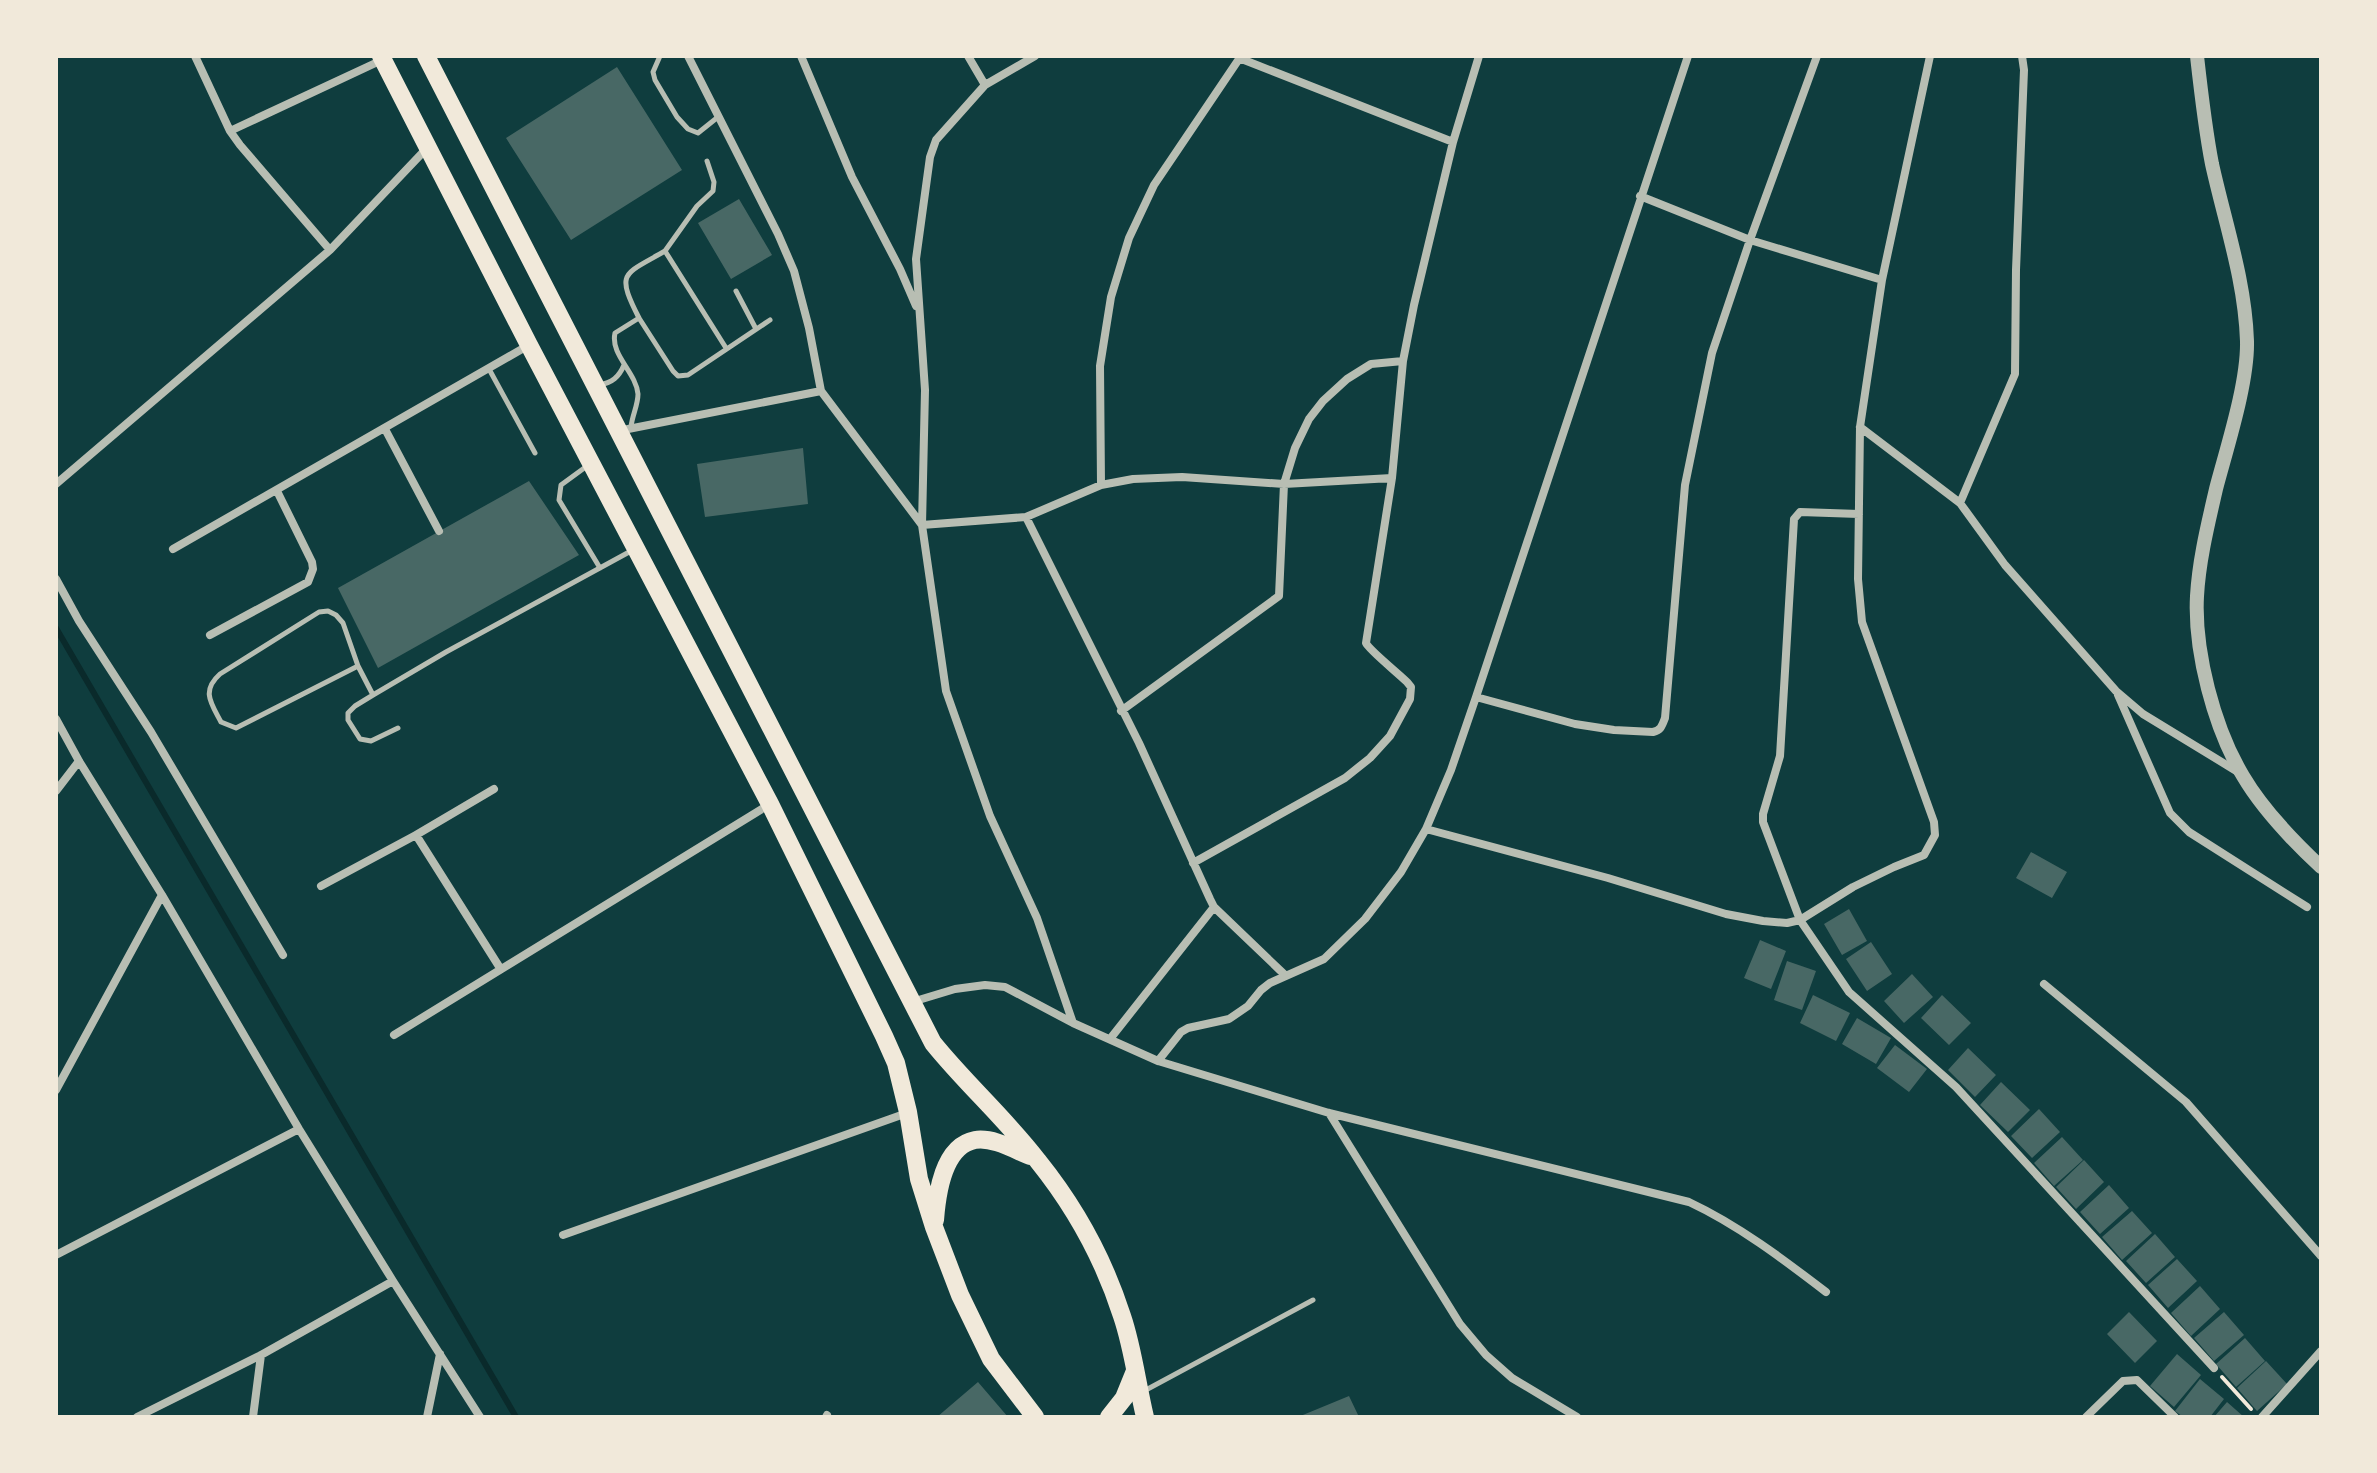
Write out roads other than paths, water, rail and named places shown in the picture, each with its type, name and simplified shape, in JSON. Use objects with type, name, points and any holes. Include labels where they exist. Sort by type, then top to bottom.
[{"type":"main road","points":[[426,56],[594,386],[624,429],[933,1043],[1037,1159],[1064,1195],[1097,1252],[1123,1317],[1145,1417]]},
{"type":"main road","points":[[382,58],[770,804],[884,1036],[896,1063],[919,1179],[934,1227],[960,1295],[991,1359],[1029,1410],[1051,1417]]},
{"type":"main road","points":[[934,1227],[941,1179],[948,1161],[959,1149],[974,1140],[990,1141],[1037,1159]]},
{"type":"main road","points":[[1109,1417],[1124,1398],[1135,1371]]},
{"type":"street","points":[[195,56],[230,131],[330,250]]},
{"type":"street","points":[[688,56],[794,271],[821,391],[922,525]]},
{"type":"street","points":[[801,56],[852,177],[920,314]]},
{"type":"street","points":[[968,56],[985,85]]},
{"type":"street","points":[[1035,56],[985,85],[936,140],[930,157],[916,259],[925,390],[922,525],[946,691],[990,816],[1037,918],[1073,1023]]},
{"type":"street","points":[[1193,863],[1345,778],[1370,758],[1390,736],[1410,699],[1411,687],[1366,643],[1392,478],[1403,361],[1453,142],[1479,56]]},
{"type":"street","points":[[1158,1061],[1181,1032],[1229,1019],[1248,1006],[1261,990],[1324,959],[1365,919],[1401,872],[1426,829],[1451,770],[1476,697],[1688,56]]},
{"type":"street","points":[[1476,697],[1575,724],[1653,732],[1662,726],[1685,485],[1712,353],[1817,56]]},
{"type":"street","points":[[1426,829],[1608,878],[1726,914],[1787,923],[1800,920],[1853,887],[1924,855],[1935,835],[1934,822],[1862,622],[1858,579],[1860,427],[1882,280],[1930,56]]},
{"type":"street","points":[[1960,503],[2015,374],[2022,56]]},
{"type":"street","points":[[2197,56],[2212,163],[2241,283],[2247,344],[2236,411],[2204,541],[2197,597],[2200,653],[2216,717],[2242,775],[2296,844],[2321,867]]},
{"type":"street","points":[[1101,485],[1100,366],[1111,297],[1129,238],[1154,185],[1240,57],[1453,142]]},
{"type":"street","points":[[230,131],[382,58]]},
{"type":"street","points":[[56,484],[330,250],[427,148]]},
{"type":"street","points":[[1640,196],[1750,240],[1882,280]]},
{"type":"street","points":[[173,549],[529,345]]},
{"type":"street","points":[[1121,711],[1279,596],[1284,484],[1295,448],[1309,419],[1347,379],[1371,364],[1403,361]]},
{"type":"street","points":[[624,429],[821,391]]},
{"type":"street","points":[[1860,427],[1960,503],[2005,565],[2116,691],[2154,721],[2242,775]]},
{"type":"street","points":[[385,429],[439,531]]},
{"type":"street","points":[[922,525],[1026,517],[1101,485],[1133,479],[1182,477],[1284,484],[1392,478]]},
{"type":"street","points":[[210,635],[308,582],[311,576],[312,562],[277,491]]},
{"type":"street","points":[[1859,514],[1800,512],[1794,519],[1780,756],[1764,806],[1763,822],[1800,920],[1849,992],[1956,1087],[2214,1368]]},
{"type":"street","points":[[1026,517],[1139,743],[1214,907],[1286,976]]},
{"type":"street","points":[[56,579],[283,955]]},
{"type":"street","points":[[2116,691],[2170,813],[2189,832],[2307,907]]},
{"type":"street","points":[[56,719],[299,1129],[480,1417]]},
{"type":"street","points":[[56,791],[79,761]]},
{"type":"street","points":[[321,886],[494,789]]},
{"type":"street","points":[[394,1035],[770,804]]},
{"type":"street","points":[[416,835],[500,968]]},
{"type":"street","points":[[56,1090],[162,895]]},
{"type":"street","points":[[1110,1039],[1214,907]]},
{"type":"street","points":[[2044,984],[2186,1102],[2321,1256]]},
{"type":"street","points":[[911,1002],[955,989],[985,985],[1005,987],[1073,1023],[1158,1061],[1329,1113],[1689,1202],[1787,1262],[1826,1292]]},
{"type":"street","points":[[563,1235],[908,1112]]},
{"type":"street","points":[[1329,1113],[1460,1324],[1486,1355],[1512,1378],[1577,1417]]},
{"type":"street","points":[[56,1255],[299,1129]]},
{"type":"street","points":[[137,1417],[261,1355],[393,1281]]},
{"type":"street","points":[[2260,1417],[2321,1351]]},
{"type":"street","points":[[427,1417],[441,1353]]},
{"type":"street","points":[[253,1417],[261,1355]]},
{"type":"street","points":[[2086,1417],[2123,1381],[2137,1380],[2175,1417]]},
{"type":"lane","points":[[660,56],[653,72],[655,80],[677,117],[688,129],[698,133],[718,117]]},
{"type":"lane","points":[[707,161],[714,182],[713,191],[697,206],[665,251],[631,271],[625,291],[639,318],[678,376],[688,375],[770,320]]},
{"type":"lane","points":[[665,251],[726,348]]},
{"type":"lane","points":[[736,291],[756,329]]},
{"type":"lane","points":[[624,429],[638,396],[614,343],[615,333],[639,318]]},
{"type":"lane","points":[[594,386],[609,384],[625,365]]},
{"type":"lane","points":[[489,369],[535,453]]},
{"type":"lane","points":[[591,462],[561,485],[559,500],[600,568]]},
{"type":"lane","points":[[398,728],[371,741],[360,739],[348,720],[348,713],[446,652],[636,548]]},
{"type":"lane","points":[[358,666],[236,728],[221,722],[208,697],[220,674],[319,612],[328,611],[343,623],[358,666],[373,695]]},
{"type":"lane","points":[[1140,1394],[1313,1300]]},
{"type":"waterway","points":[[56,628],[516,1417]]}]
